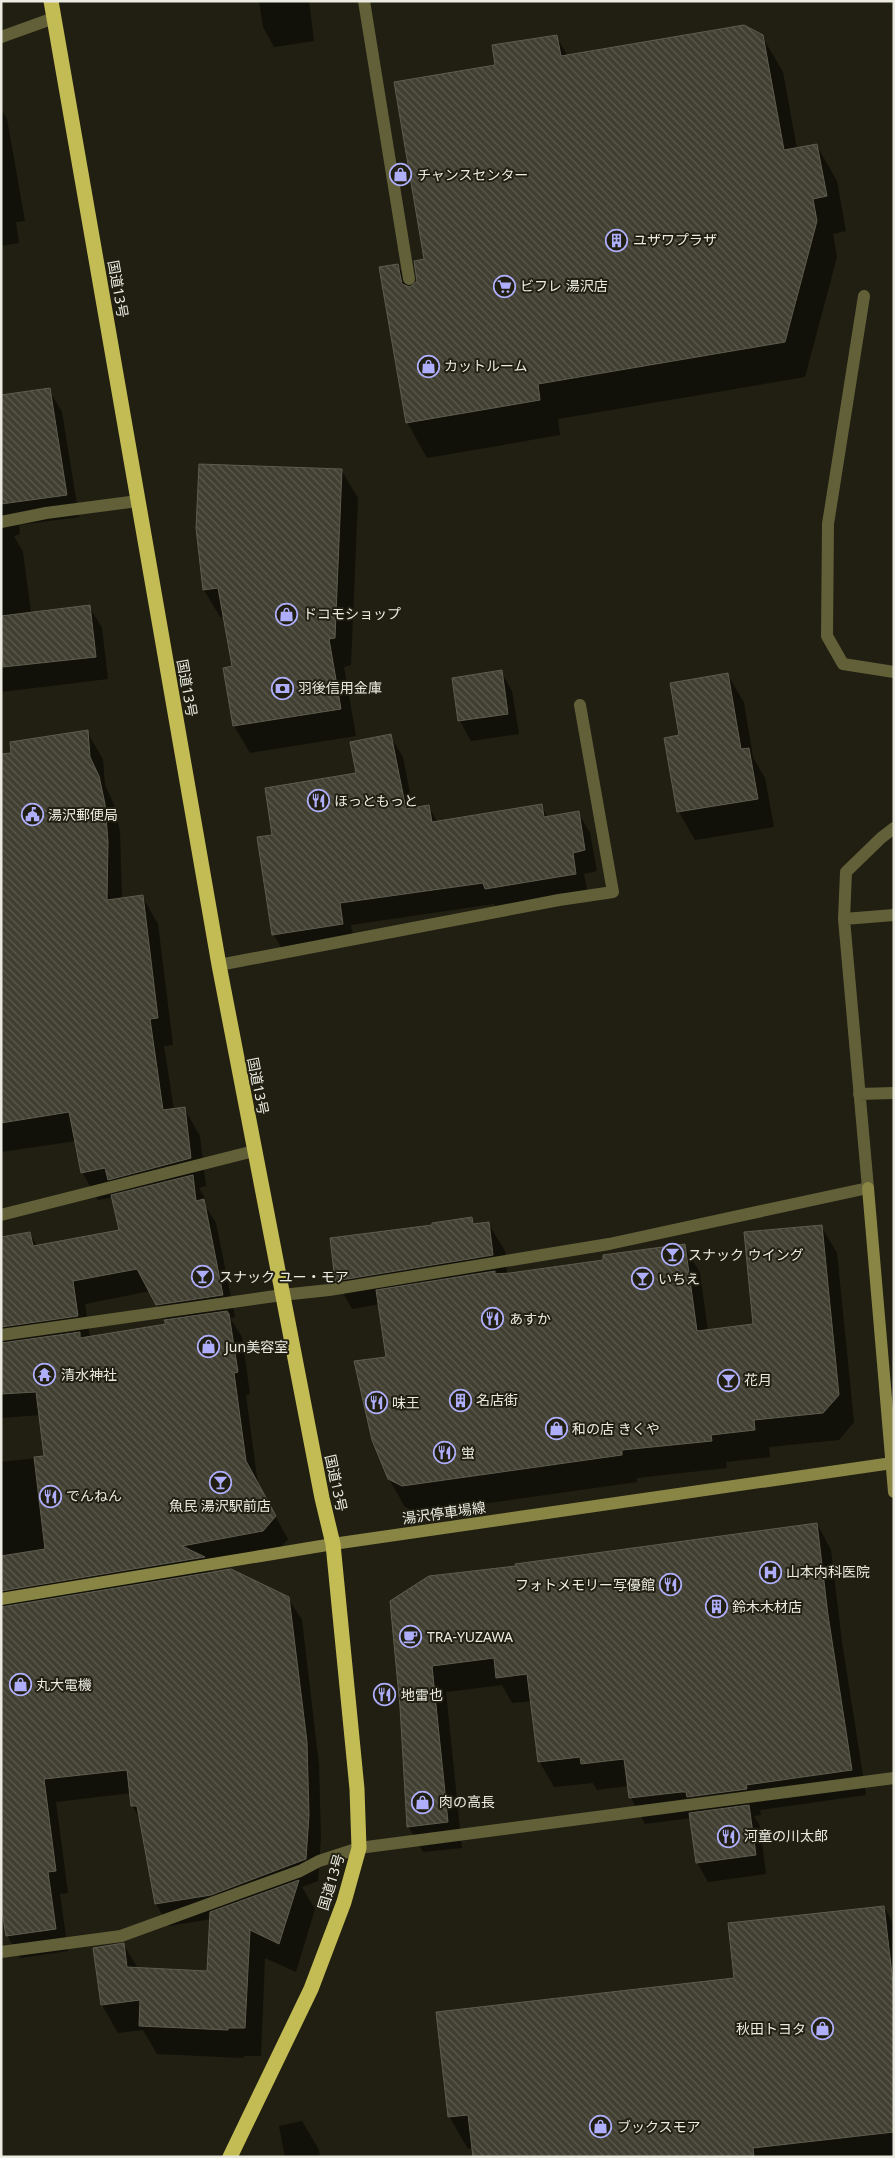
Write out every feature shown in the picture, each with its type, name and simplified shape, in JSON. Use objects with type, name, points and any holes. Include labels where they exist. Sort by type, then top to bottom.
[{"type":"highway","name":"国道13号","points":[[51,1],[219,965],[282,1295],[322,1498],[333,1544],[357,1789],[359,1848],[344,1902],[311,1989],[230,2157]]},
{"type":"main road","points":[[868,1188],[894,1492]]},
{"type":"main road","name":"湯沢停車場線","points":[[1,1599],[333,1544],[893,1463]]},
{"type":"street","points":[[364,1],[409,279]]},
{"type":"street","points":[[1,37],[54,18]]},
{"type":"street","points":[[864,296],[828,524],[827,636],[843,664],[894,672]]},
{"type":"street","points":[[1,522],[46,513],[138,501]]},
{"type":"street","points":[[219,965],[558,900],[614,892],[580,705]]},
{"type":"street","points":[[1,1335],[329,1290],[610,1244],[868,1188],[844,919],[846,872],[894,828]]},
{"type":"street","points":[[844,919],[894,915]]},
{"type":"street","points":[[859,1094],[894,1093]]},
{"type":"street","points":[[1,1215],[254,1151]]},
{"type":"street","points":[[1,1952],[121,1936],[300,1871],[319,1861],[359,1848],[894,1778]]},
{"type":"building","name":"ユザワプラザ","points":[[744,25],[763,35],[784,150],[817,144],[827,196],[813,199],[817,221],[785,342],[538,384],[540,400],[406,423],[379,267],[398,264],[402,284],[410,287],[417,281],[414,261],[424,259],[394,82],[495,65],[492,45],[557,35],[561,56]]},
{"type":"building","points":[[50,388],[67,495],[1,504],[1,395]]},
{"type":"building","points":[[199,464],[342,469],[335,638],[329,639],[341,709],[233,726],[223,668],[232,666],[218,588],[203,590],[196,528]]},
{"type":"building","points":[[90,605],[96,657],[3,667],[1,616]]},
{"type":"building","points":[[502,670],[508,714],[458,721],[452,678]]},
{"type":"building","points":[[728,673],[741,749],[749,748],[758,799],[677,812],[664,738],[679,735],[670,683]]},
{"type":"building","points":[[88,730],[90,757],[99,776],[105,804],[108,842],[107,900],[143,895],[158,1018],[150,1019],[163,1110],[185,1107],[191,1158],[108,1180],[105,1168],[81,1173],[69,1112],[1,1123],[1,754],[11,753],[10,742]]},
{"type":"building","points":[[391,734],[406,809],[429,805],[432,822],[542,804],[544,817],[579,811],[585,850],[573,853],[576,874],[485,889],[483,883],[340,903],[343,924],[272,935],[257,837],[272,835],[265,788],[356,773],[350,742]]},
{"type":"building","points":[[193,1175],[196,1201],[204,1199],[223,1295],[156,1305],[137,1269],[73,1281],[78,1316],[1,1327],[1,1237],[30,1232],[33,1246],[119,1230],[111,1195]]},
{"type":"building","points":[[472,1217],[473,1224],[489,1222],[493,1255],[335,1281],[330,1238],[432,1225],[432,1223]]},
{"type":"building","points":[[822,1225],[839,1395],[823,1413],[754,1420],[755,1430],[711,1435],[712,1441],[622,1450],[622,1455],[402,1486],[388,1479],[372,1440],[354,1361],[386,1357],[376,1290],[495,1271],[495,1274],[510,1273],[603,1260],[603,1255],[685,1244],[697,1331],[753,1324],[744,1232]]},
{"type":"building","points":[[227,1311],[238,1372],[234,1373],[246,1461],[276,1516],[263,1531],[182,1546],[205,1557],[1,1591],[1,1556],[45,1549],[34,1457],[44,1456],[36,1392],[1,1394],[1,1343],[80,1332],[80,1338],[166,1324],[164,1320]]},
{"type":"building","points":[[817,1523],[828,1615],[852,1770],[746,1785],[747,1789],[687,1797],[686,1792],[681,1792],[629,1798],[624,1759],[581,1764],[580,1757],[538,1762],[527,1674],[496,1678],[494,1658],[432,1666],[448,1822],[407,1827],[400,1707],[390,1601],[429,1576],[516,1566],[515,1564]]},
{"type":"building","points":[[231,1569],[289,1597],[307,1742],[309,1815],[306,1859],[211,1895],[155,1904],[137,1806],[131,1806],[127,1770],[44,1779],[56,1871],[48,1872],[56,1929],[6,1936],[1,1905],[1,1607]]},
{"type":"building","points":[[749,1805],[756,1855],[696,1863],[689,1813]]},
{"type":"building","points":[[299,1880],[279,1944],[250,1930],[245,2028],[228,2028],[228,2030],[139,2026],[140,2000],[101,2005],[93,1948],[124,1943],[127,1967],[207,1971],[210,1912]]},
{"type":"building","points":[[884,1906],[894,1991],[894,2132],[753,2148],[754,2157],[473,2157],[468,2115],[448,2117],[436,2012],[734,1978],[728,1923]]},
{"type":"place","name":"チャンスセンター","points":[[401,175]]},
{"type":"place","name":"ユザワプラザ","points":[[617,240]]},
{"type":"place","name":"ビフレ 湯沢店","points":[[504,286]]},
{"type":"place","name":"カットルーム","points":[[428,366]]},
{"type":"place","name":"ドコモショップ","points":[[287,614]]},
{"type":"place","name":"羽後信用金庫","points":[[282,688]]},
{"type":"place","name":"ほっともっと","points":[[318,801]]},
{"type":"place","name":"湯沢郵便局","points":[[32,815]]},
{"type":"place","name":"スナック ウイング","points":[[672,1255]]},
{"type":"place","name":"スナック ユー・モア","points":[[203,1277]]},
{"type":"place","name":"いちえ","points":[[642,1279]]},
{"type":"place","name":"あすか","points":[[493,1319]]},
{"type":"place","name":"Jun美容室","points":[[209,1347]]},
{"type":"place","name":"清水神社","points":[[45,1375]]},
{"type":"place","name":"花月","points":[[728,1380]]},
{"type":"place","name":"名店街","points":[[460,1400]]},
{"type":"place","name":"味王","points":[[376,1403]]},
{"type":"place","name":"和の店 きくや","points":[[556,1429]]},
{"type":"place","name":"蛍","points":[[445,1453]]},
{"type":"place","name":"魚民 湯沢駅前店","points":[[220,1483]]},
{"type":"place","name":"でんねん","points":[[50,1496]]},
{"type":"place","name":"山本内科医院","points":[[770,1572]]},
{"type":"place","name":"フォトメモリー写優館","points":[[671,1585]]},
{"type":"place","name":"鈴木木材店","points":[[716,1607]]},
{"type":"place","name":"TRA-YUZAWA","points":[[411,1637]]},
{"type":"place","name":"丸大電機","points":[[20,1685]]},
{"type":"place","name":"地雷也","points":[[385,1695]]},
{"type":"place","name":"肉の高長","points":[[423,1802]]},
{"type":"place","name":"河童の川太郎","points":[[728,1836]]},
{"type":"place","name":"秋田トヨタ","points":[[822,2029]]},
{"type":"place","name":"ブックスモア","points":[[601,2127]]}]
